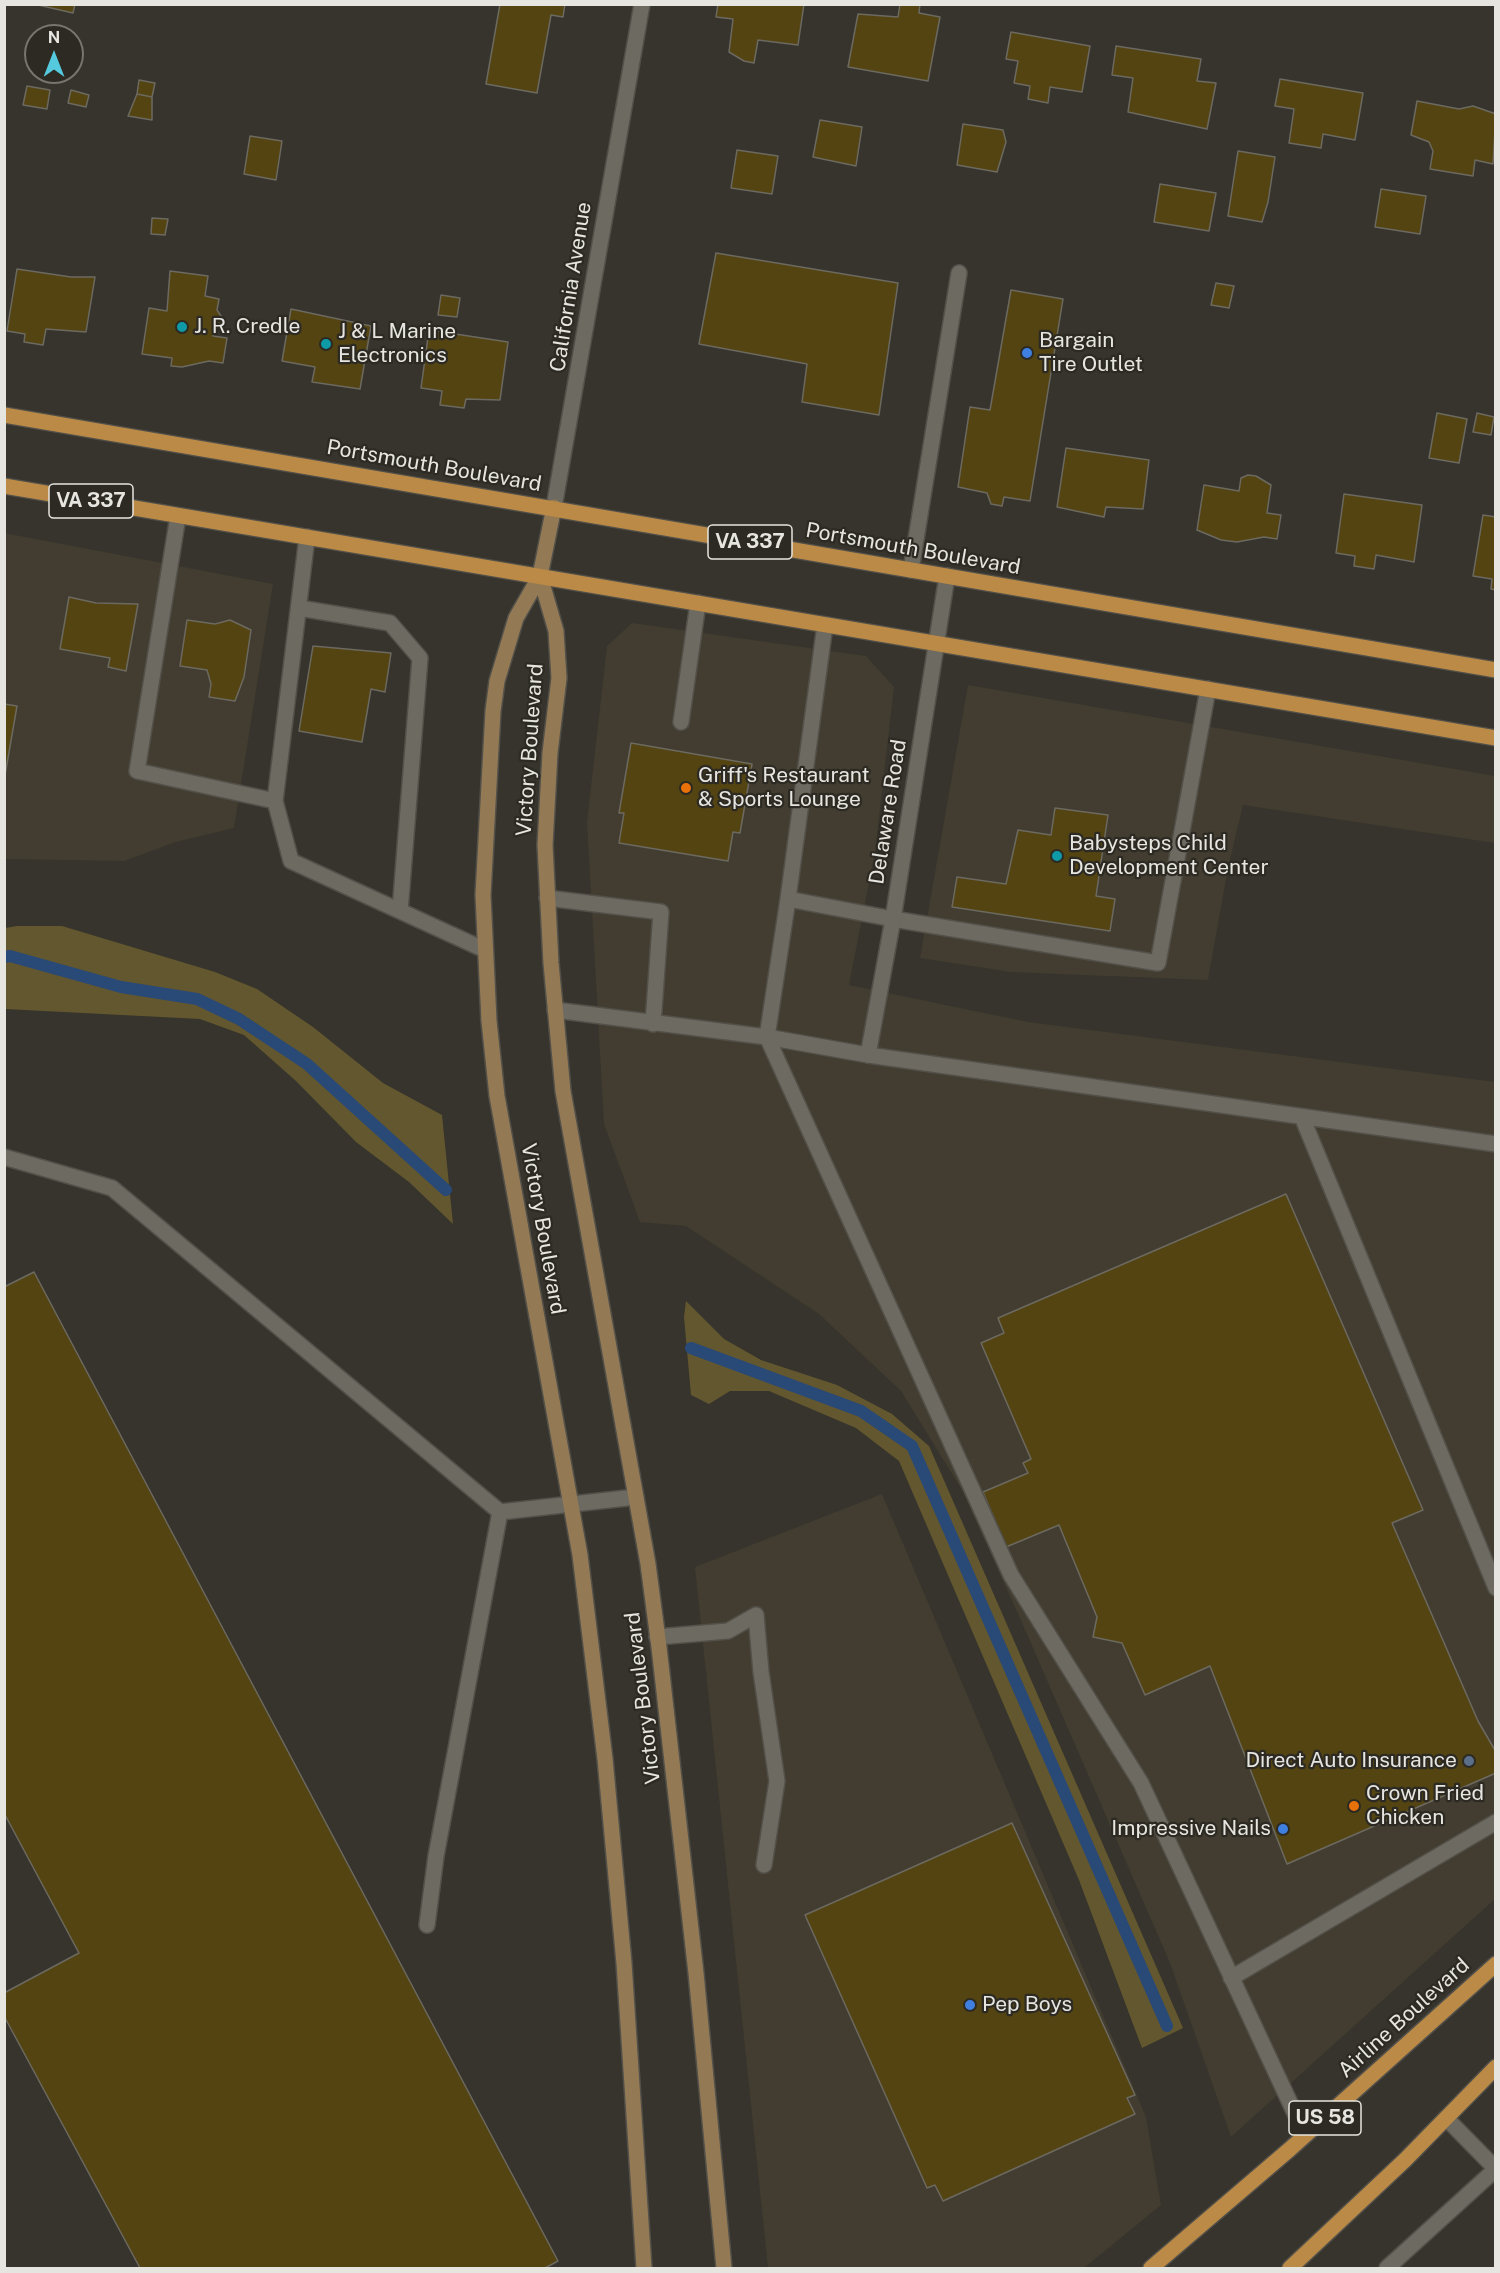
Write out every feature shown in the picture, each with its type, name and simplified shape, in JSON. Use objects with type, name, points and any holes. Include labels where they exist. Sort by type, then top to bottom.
[{"type":"main road","name":"Portsmouth Boulevard","points":[[4,416],[554,507],[1496,670]]},
{"type":"main road","name":"VA 337","points":[[4,486],[1496,738]]},
{"type":"main road","name":"California Avenue","points":[[540,576],[554,507]]},
{"type":"main road","name":"Victory Boulevard","points":[[540,576],[556,631],[559,678],[550,753],[545,845],[555,1010],[563,1091],[636,1497],[657,1637],[696,1973],[724,2268]]},
{"type":"main road","name":"Victory Boulevard","points":[[540,576],[516,618],[497,681],[492,711],[483,895],[489,1021],[497,1096],[572,1506],[605,1759],[624,1963],[644,2268]]},
{"type":"main road","name":"Airline Boulevard","points":[[1151,2268],[1305,2135],[1496,1964]]},
{"type":"main road","points":[[1290,2268],[1496,2067]]},
{"type":"street","name":"California Avenue","points":[[554,507],[642,4]]},
{"type":"street","points":[[911,570],[959,273]]},
{"type":"street","points":[[178,516],[137,771],[275,801]]},
{"type":"street","points":[[308,537],[275,801],[291,861],[485,950]]},
{"type":"street","name":"Delaware Road","points":[[867,1055],[892,919],[947,576]]},
{"type":"street","points":[[681,722],[698,603]]},
{"type":"street","points":[[299,608],[390,623],[420,658],[400,911]]},
{"type":"street","points":[[825,625],[767,1037],[1011,1575],[1141,1783],[1305,2135]]},
{"type":"street","points":[[788,899],[892,919],[1158,963],[1208,689]]},
{"type":"street","points":[[548,898],[661,912],[652,1024]]},
{"type":"street","points":[[555,1010],[767,1037],[867,1055],[1496,1144]]},
{"type":"street","points":[[1302,1117],[1496,1588]]},
{"type":"street","points":[[4,1157],[112,1188],[500,1512],[572,1506],[636,1497]]},
{"type":"street","points":[[427,1925],[436,1856],[500,1512]]},
{"type":"street","points":[[657,1637],[728,1631],[756,1615],[761,1672],[777,1781],[764,1865]]},
{"type":"street","points":[[1231,1978],[1496,1822]]},
{"type":"street","points":[[1387,2268],[1496,2169],[1446,2118]]},
{"type":"shaded area","points":[[4,533],[273,584],[234,828],[176,842],[124,861],[5,859]]},
{"type":"shaded area","points":[[632,623],[866,656],[894,687],[875,852],[849,985],[1028,1022],[1495,1082],[1495,1899],[1231,2137],[1170,1963],[1023,1625],[962,1490],[901,1391],[819,1314],[686,1226],[640,1222],[604,1124],[587,822],[607,646]]},
{"type":"shaded area","points":[[968,685],[1495,776],[1495,843],[1243,805],[1228,868],[1208,980],[1011,972],[920,958]]},
{"type":"shaded area","points":[[62,926],[215,972],[257,989],[313,1027],[383,1083],[442,1115],[453,1224],[409,1182],[356,1142],[296,1081],[244,1035],[200,1019],[5,1009],[5,928]]},
{"type":"shaded area","points":[[686,1301],[724,1339],[761,1360],[837,1385],[892,1414],[929,1446],[1183,2028],[1142,2048],[1079,1880],[899,1461],[856,1428],[769,1391],[730,1391],[709,1404],[691,1395],[684,1317]]},
{"type":"shaded area","points":[[882,1494],[1146,2117],[1161,2205],[1084,2268],[768,2268],[695,1567]]},
{"type":"building","points":[[34,4],[75,4],[73,13]]},
{"type":"building","points":[[500,4],[565,4],[563,17],[551,15],[537,93],[486,84]]},
{"type":"building","points":[[718,4],[804,4],[798,45],[758,40],[754,63],[744,61],[729,52],[733,19],[716,17]]},
{"type":"building","points":[[900,4],[920,4],[919,13],[940,17],[928,81],[848,67],[858,14],[898,17]]},
{"type":"building","points":[[1011,32],[1090,46],[1082,92],[1050,87],[1048,103],[1028,99],[1030,86],[1014,83],[1018,61],[1006,59]]},
{"type":"building","points":[[1116,46],[1201,59],[1197,81],[1216,83],[1207,129],[1128,112],[1133,78],[1112,75]]},
{"type":"building","points":[[1280,79],[1363,93],[1355,140],[1323,134],[1321,148],[1289,143],[1294,109],[1275,106]]},
{"type":"building","points":[[139,80],[155,83],[152,97],[137,94]]},
{"type":"building","points":[[27,86],[50,90],[47,109],[23,105]]},
{"type":"building","points":[[71,90],[89,95],[86,107],[68,103]]},
{"type":"building","points":[[137,94],[152,97],[152,120],[128,116]]},
{"type":"building","points":[[1417,101],[1459,109],[1473,106],[1496,114],[1493,164],[1475,160],[1473,176],[1430,169],[1433,151],[1429,142],[1411,135]]},
{"type":"building","points":[[820,120],[862,127],[856,166],[813,157]]},
{"type":"building","points":[[963,124],[1003,130],[1006,142],[997,172],[957,165]]},
{"type":"building","points":[[250,136],[282,141],[276,180],[244,174]]},
{"type":"building","points":[[737,150],[778,156],[772,194],[731,188]]},
{"type":"building","points":[[1238,151],[1275,157],[1268,202],[1262,222],[1228,216]]},
{"type":"building","points":[[1160,184],[1216,193],[1209,231],[1154,222]]},
{"type":"building","points":[[1381,189],[1426,196],[1420,234],[1375,227]]},
{"type":"building","points":[[152,218],[168,219],[165,235],[151,234]]},
{"type":"building","points":[[716,253],[898,283],[879,415],[802,402],[807,364],[699,344]]},
{"type":"building","points":[[17,269],[71,277],[95,277],[86,332],[46,329],[43,345],[24,342],[25,334],[7,331]]},
{"type":"building","name":"J. R. Credle","points":[[170,271],[208,276],[205,296],[219,299],[217,310],[223,319],[213,336],[227,338],[223,363],[209,361],[182,367],[171,366],[172,358],[142,354],[149,308],[167,311]]},
{"type":"building","points":[[1216,283],[1234,286],[1229,308],[1211,305]]},
{"type":"building","name":"Bargain Tire Outlet","points":[[1011,290],[1063,299],[1030,501],[1004,497],[1002,506],[991,504],[987,493],[958,487],[970,407],[990,410]]},
{"type":"building","points":[[441,295],[460,298],[457,317],[438,315]]},
{"type":"building","name":"J & L Marine Electronics","points":[[291,309],[371,326],[360,389],[312,382],[315,367],[282,361]]},
{"type":"building","points":[[429,330],[508,342],[500,400],[466,399],[464,408],[440,405],[442,391],[421,388]]},
{"type":"building","points":[[1437,413],[1467,419],[1459,463],[1429,458]]},
{"type":"building","points":[[1477,413],[1494,417],[1491,435],[1473,432]]},
{"type":"building","points":[[1066,448],[1149,460],[1143,509],[1106,507],[1104,517],[1057,507]]},
{"type":"building","points":[[1248,475],[1256,476],[1271,485],[1267,513],[1281,515],[1277,539],[1264,537],[1237,542],[1221,540],[1197,530],[1204,485],[1239,491],[1241,478]]},
{"type":"building","points":[[1344,494],[1422,505],[1414,562],[1376,555],[1374,569],[1354,566],[1355,556],[1336,553]]},
{"type":"building","points":[[1483,515],[1496,517],[1496,590],[1491,589],[1492,579],[1473,576]]},
{"type":"building","points":[[69,597],[96,603],[138,604],[126,671],[108,667],[110,658],[60,649]]},
{"type":"building","points":[[187,620],[215,624],[230,620],[251,630],[244,677],[235,701],[209,697],[211,684],[207,670],[180,666]]},
{"type":"building","points":[[313,646],[391,653],[385,692],[371,689],[362,742],[299,731]]},
{"type":"building","points":[[4,704],[17,706],[4,781]]},
{"type":"building","name":"Griff's Restaurant & Sports Lounge","points":[[631,743],[752,764],[740,833],[733,832],[728,861],[619,843],[624,813],[619,813]]},
{"type":"building","name":"Babysteps Child Development Center","points":[[1055,808],[1108,815],[1096,896],[1115,899],[1110,931],[952,907],[957,877],[1006,884],[1018,830],[1051,835]]},
{"type":"building","points":[[1286,1194],[1423,1510],[1392,1523],[1478,1721],[1496,1752],[1496,1773],[1287,1864],[1210,1666],[1145,1695],[1122,1643],[1093,1637],[1097,1617],[1059,1525],[1006,1547],[983,1492],[1028,1473],[1023,1463],[1031,1459],[981,1343],[1004,1333],[998,1318]]},
{"type":"building","points":[[34,1272],[558,2261],[545,2268],[140,2268],[4,2016],[4,1993],[79,1953],[4,1813],[4,1287]]},
{"type":"building","name":"Pep Boys","points":[[1012,1823],[1135,2095],[1127,2098],[1135,2114],[943,2201],[935,2185],[927,2188],[805,1915]]},
{"type":"waterway","points":[[4,957],[10,956],[121,987],[197,999],[239,1019],[307,1064],[446,1190]]},
{"type":"waterway","points":[[691,1348],[861,1411],[912,1446],[1167,2026]]},
{"type":"place","name":"J. R. Credle","points":[[182,327]]},
{"type":"place","name":"J & L Marine Electronics","points":[[326,344]]},
{"type":"place","name":"Bargain Tire Outlet","points":[[1027,353]]},
{"type":"place","name":"Griff's Restaurant & Sports Lounge","points":[[686,788]]},
{"type":"place","name":"Babysteps Child Development Center","points":[[1057,856]]},
{"type":"place","name":"Direct Auto Insurance","points":[[1469,1761]]},
{"type":"place","name":"Crown Fried Chicken","points":[[1354,1806]]},
{"type":"place","name":"Impressive Nails","points":[[1283,1829]]},
{"type":"place","name":"Pep Boys","points":[[970,2005]]}]
